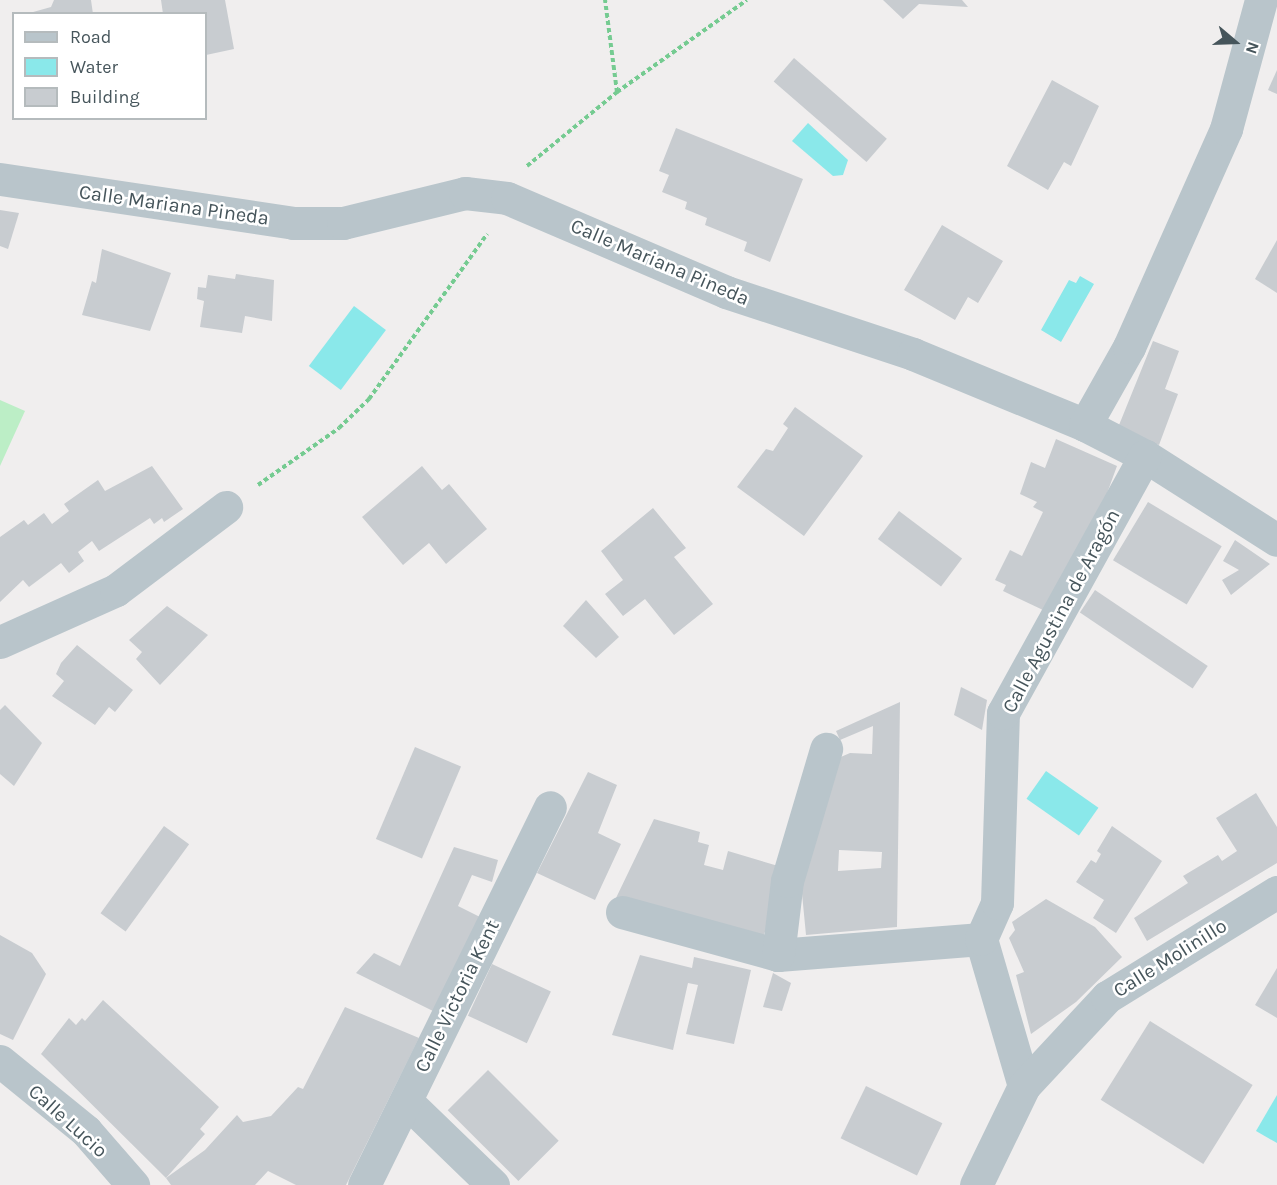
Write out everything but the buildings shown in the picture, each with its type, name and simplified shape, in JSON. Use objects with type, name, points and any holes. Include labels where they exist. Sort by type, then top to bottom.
[{"type":"street","points":[[1085,425],[1129,347],[1226,129],[1261,0]]},
{"type":"street","name":"Calle Mariana Pineda","points":[[0,179],[294,223],[343,223],[465,193],[507,198],[726,292],[913,354],[1085,425],[1145,456],[1277,540]]},
{"type":"street","name":"Calle Agustina de Aragón","points":[[981,939],[997,903],[1003,713],[1145,456]]},
{"type":"street","points":[[0,642],[116,590],[226,507]]},
{"type":"street","points":[[778,956],[786,881],[826,749]]},
{"type":"street","name":"Calle Victoria Kent","points":[[364,1185],[550,807]]},
{"type":"street","name":"Calle Molinillo","points":[[976,1185],[1024,1086],[1107,997],[1277,892]]},
{"type":"street","points":[[622,912],[778,956],[981,939],[1024,1086]]},
{"type":"street","name":"Calle Lucio","points":[[0,1061],[86,1131],[133,1185]]},
{"type":"street","points":[[406,1101],[493,1185]]},
{"type":"path","points":[[605,0],[617,92]]},
{"type":"path","points":[[226,507],[339,428],[369,399],[495,224],[507,198],[530,161],[617,92],[747,0]]},
{"type":"green space","points":[[0,400],[25,411],[0,466]]},
{"type":"water","points":[[808,123],[848,160],[843,175],[833,176],[792,141]]},
{"type":"water","points":[[1080,276],[1094,284],[1061,342],[1041,330],[1069,280],[1076,283]]},
{"type":"water","points":[[354,306],[386,330],[341,390],[309,366]]},
{"type":"water","points":[[1046,771],[1098,808],[1079,836],[1026,799]]},
{"type":"water","points":[[1277,1095],[1277,1143],[1256,1131]]}]
